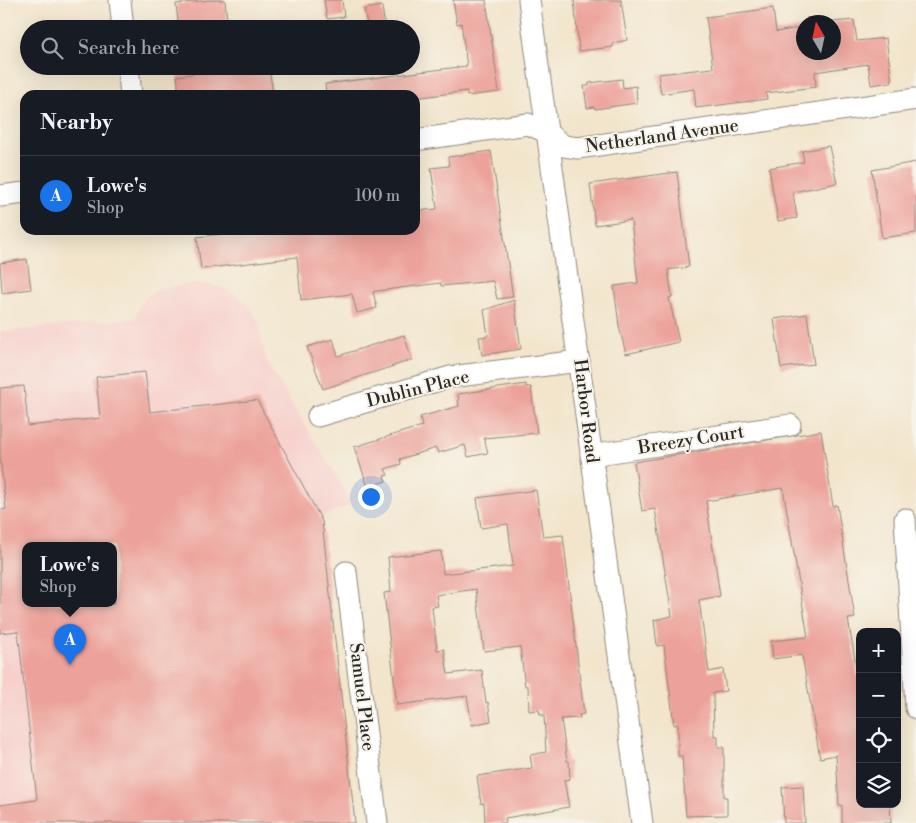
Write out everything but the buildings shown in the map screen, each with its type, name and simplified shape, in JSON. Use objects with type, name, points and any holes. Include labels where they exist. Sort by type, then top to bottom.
[{"type":"street","points":[[120,0],[122,20]]},
{"type":"street","name":"Harbor Road","points":[[529,0],[642,823]]},
{"type":"street","points":[[129,75],[130,90]]},
{"type":"street","name":"Netherland Avenue","points":[[420,139],[528,124],[546,132],[564,146],[578,148],[916,99]]},
{"type":"street","points":[[0,196],[20,194]]},
{"type":"street","name":"Dublin Place","points":[[318,416],[450,377],[579,361]]},
{"type":"street","name":"Breezy Court","points":[[591,455],[790,425]]},
{"type":"street","points":[[905,519],[916,708]]},
{"type":"street","name":"Samuel Place","points":[[346,572],[377,823]]},
{"type":"shaded area","points":[[187,284],[207,284],[223,288],[240,297],[258,320],[266,361],[353,504],[320,517],[355,823],[0,823],[0,332],[136,318],[139,307],[147,296],[159,289]]},
{"type":"place","name":"Lowe's","points":[[70,665]]}]
